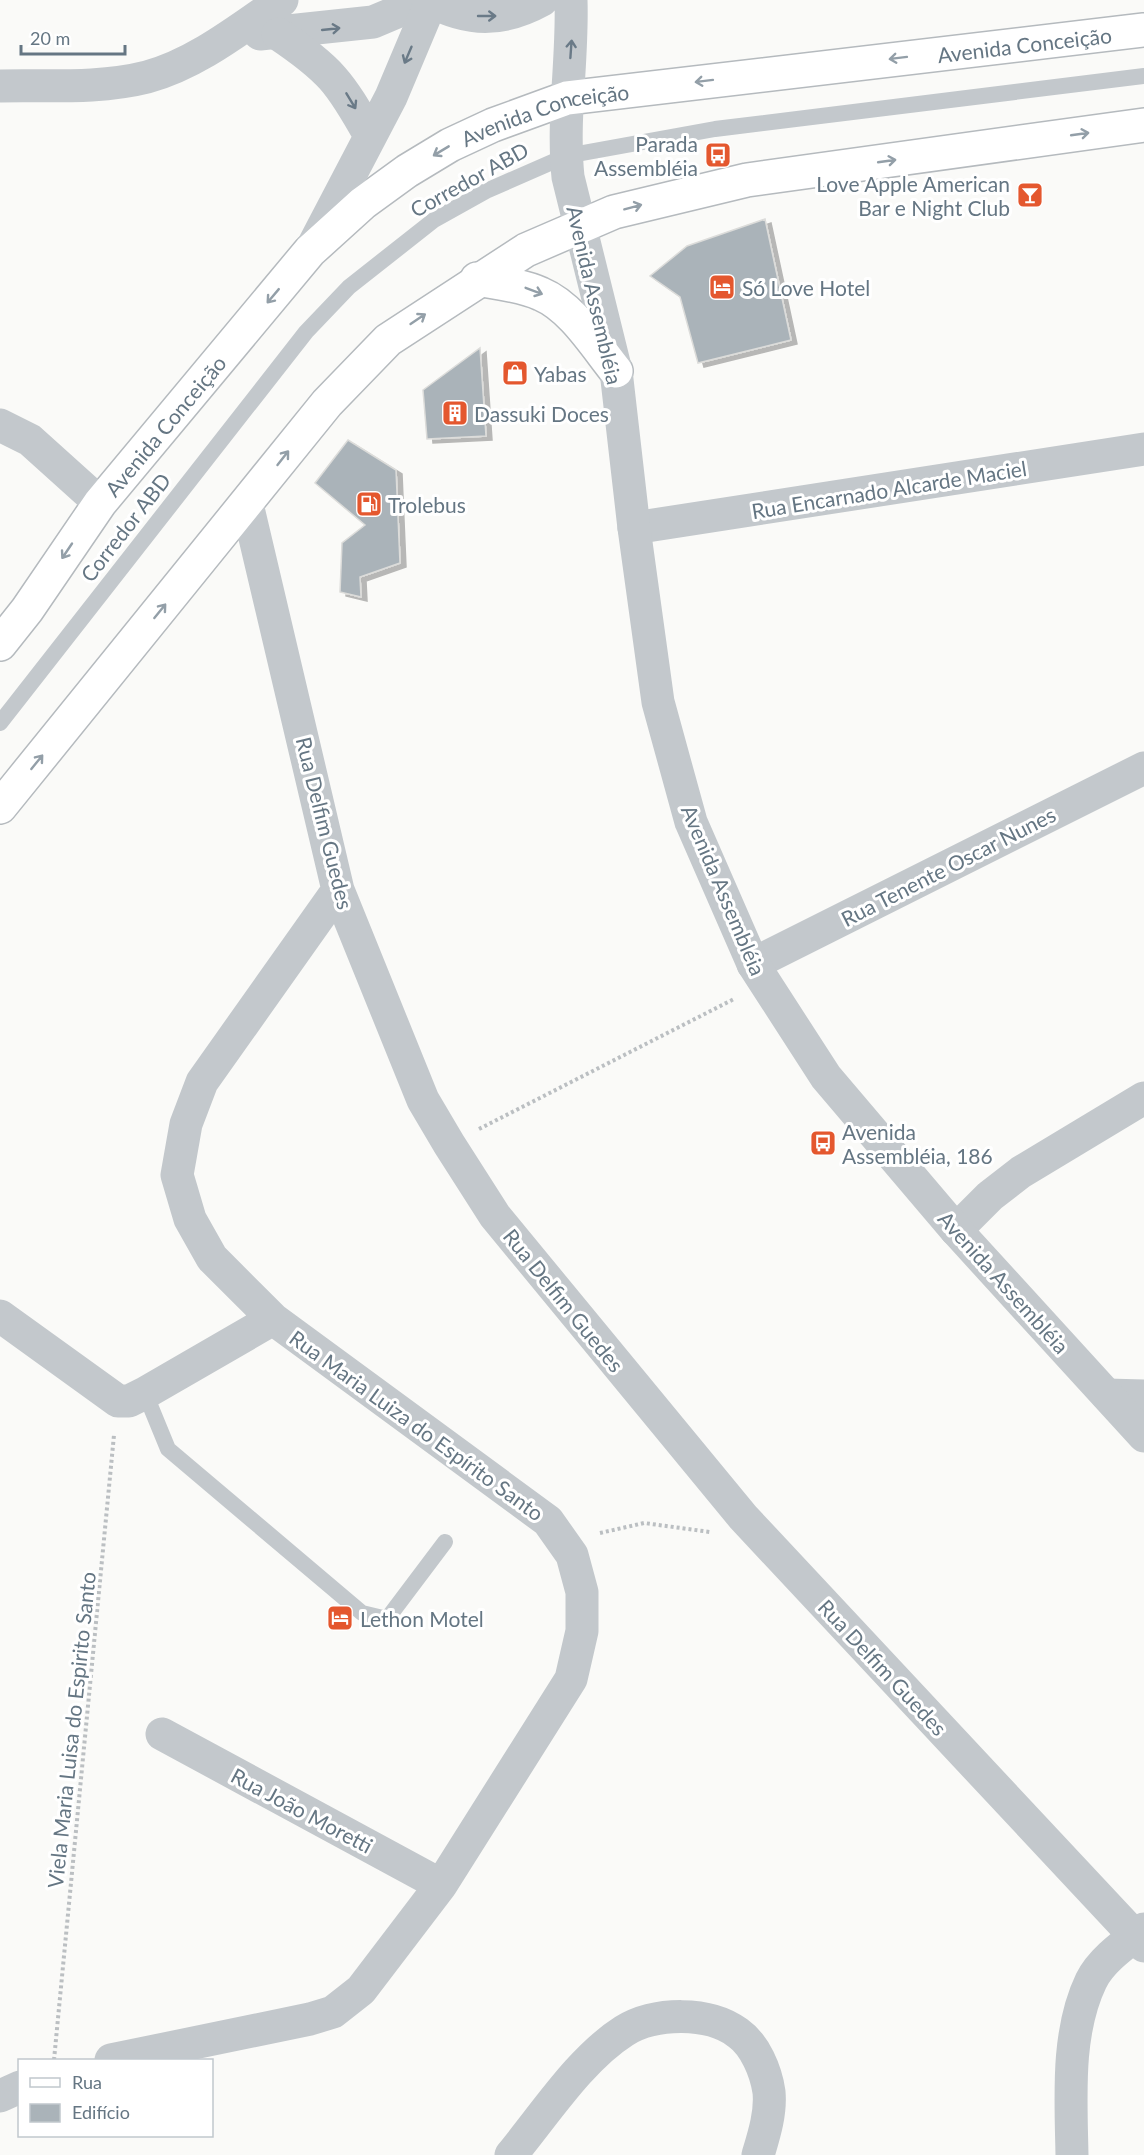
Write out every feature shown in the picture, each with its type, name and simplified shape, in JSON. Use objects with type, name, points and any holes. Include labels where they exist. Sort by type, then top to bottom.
[{"type":"main road","name":"Avenida Conceição","points":[[0,644],[27,610],[100,502],[310,251],[363,203],[407,171],[450,146],[493,125],[567,98],[1144,30]]},
{"type":"main road","points":[[0,807],[327,403],[388,340],[477,279],[526,250],[578,226],[645,203],[747,180],[1144,126]]},
{"type":"main road","points":[[477,279],[519,285],[544,295],[569,315],[616,370]]},
{"type":"street","points":[[0,86],[114,84],[148,77],[176,66],[231,35],[282,0]]},
{"type":"street","points":[[231,35],[278,34],[374,22],[428,1],[460,14],[490,18],[520,12],[542,0]]},
{"type":"street","name":"Avenida Assembléia","points":[[571,0],[572,31],[566,156],[578,226],[616,370],[633,528],[658,702],[691,822],[758,974],[826,1077],[956,1230],[1144,1436]]},
{"type":"street","points":[[310,251],[391,97],[428,1]]},
{"type":"street","points":[[278,34],[319,61],[336,78],[370,136]]},
{"type":"street","points":[[0,425],[30,440],[100,502]]},
{"type":"street","name":"Rua Encarnado Alcarde Maciel","points":[[633,528],[1144,448]]},
{"type":"street","name":"Rua Delfim Guedes","points":[[247,504],[338,890],[423,1100],[448,1144],[495,1216],[743,1517],[1141,1937]]},
{"type":"street","name":"Rua Tenente Oscar Nunes","points":[[758,974],[1144,768]]},
{"type":"street","points":[[273,1319],[212,1258],[190,1219],[177,1175],[186,1124],[202,1082],[338,890]]},
{"type":"street","points":[[956,1230],[990,1196],[1021,1172],[1144,1098]]},
{"type":"street","points":[[0,1316],[131,1397]]},
{"type":"street","name":"Rua Maria Luiza do Espírito Santo","points":[[120,2059],[333,2012],[361,1990],[441,1885],[571,1679],[582,1631],[582,1592],[572,1556],[548,1521],[273,1319],[131,1397]]},
{"type":"street","points":[[1107,1395],[1144,1396]]},
{"type":"street","name":"Rua João Moretti","points":[[162,1734],[441,1885]]},
{"type":"street","points":[[1072,2155],[1071,2099],[1078,2020],[1092,1979],[1110,1957],[1141,1937]]},
{"type":"street","points":[[511,2155],[598,2049],[627,2029],[660,2018],[696,2016],[738,2033],[759,2059],[769,2092],[766,2124],[758,2155]]},
{"type":"street","points":[[0,2096],[18,2088]]},
{"type":"lane","name":"Corredor ABD","points":[[0,723],[306,332],[349,286],[434,220],[486,191],[566,156],[715,129],[1144,76]]},
{"type":"lane","points":[[131,1397],[168,1449],[363,1613],[387,1618],[445,1542]]},
{"type":"path","points":[[448,1144],[758,974]]},
{"type":"path","name":"Viela Maria Luisa do Espirito Santo","points":[[54,2059],[131,1397]]},
{"type":"path","points":[[598,1534],[644,1523],[765,1540]]},
{"type":"building","name":"Só Love Hotel","points":[[765,219],[791,340],[698,363],[680,297],[650,276],[687,246]]},
{"type":"building","name":"Dassuki Doces","points":[[480,348],[486,436],[427,439],[423,390]]},
{"type":"building","name":"Trolebus","points":[[348,440],[396,470],[400,563],[360,577],[361,597],[340,592],[342,543],[365,525],[315,483]]},
{"type":"place","name":"Parada Assembléia","points":[[718,155]]},
{"type":"place","name":"Love Apple American Bar e Night Club","points":[[1030,195]]},
{"type":"place","name":"Só Love Hotel","points":[[722,287]]},
{"type":"place","name":"Yabas","points":[[515,373]]},
{"type":"place","name":"Dassuki Doces","points":[[455,413]]},
{"type":"place","name":"Trolebus","points":[[369,504]]},
{"type":"place","name":"Avenida Assembléia, 186","points":[[823,1143]]},
{"type":"place","name":"Lethon Motel","points":[[340,1618]]}]
